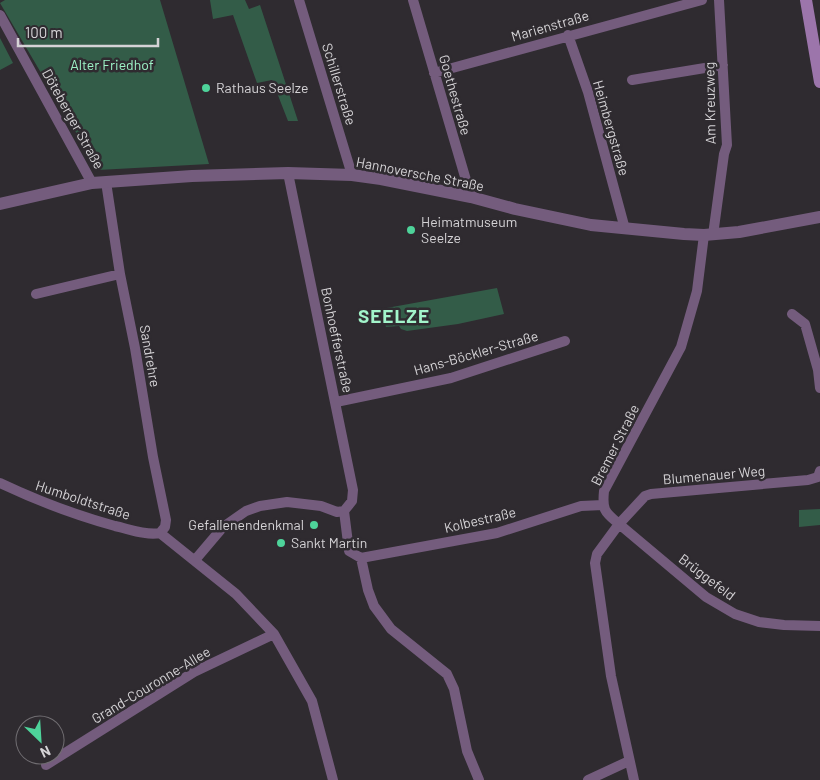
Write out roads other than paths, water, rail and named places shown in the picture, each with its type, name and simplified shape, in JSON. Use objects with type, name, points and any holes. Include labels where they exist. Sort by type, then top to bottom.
[{"type":"main road","points":[[806,0],[820,82]]},
{"type":"street","name":"Schillerstraße","points":[[299,0],[352,175]]},
{"type":"street","name":"Goethestraße","points":[[413,0],[471,197]]},
{"type":"street","name":"Marienstraße","points":[[434,73],[702,0]]},
{"type":"street","name":"Am Kreuzweg","points":[[708,235],[727,145],[719,0]]},
{"type":"street","name":"Döteberger Straße","points":[[0,15],[92,183]]},
{"type":"street","name":"Heimbergstraße","points":[[568,35],[588,92],[625,229]]},
{"type":"street","points":[[632,80],[723,65]]},
{"type":"street","name":"Hannoversche Straße","points":[[0,204],[92,183],[288,173],[352,175],[408,184],[571,221],[625,229],[708,235],[739,232],[820,218]]},
{"type":"street","name":"Bonhoefferstraße","points":[[288,173],[354,490],[352,501],[344,511]]},
{"type":"street","name":"Sandrehre","points":[[106,182],[120,274],[166,520],[165,527],[160,533]]},
{"type":"street","name":"Bremer Straße","points":[[619,524],[608,514],[602,505],[604,491],[681,347],[697,291],[708,235]]},
{"type":"street","points":[[36,294],[120,274]]},
{"type":"street","points":[[792,314],[805,324],[818,370],[820,388]]},
{"type":"street","name":"Hans-Böckler-Straße","points":[[336,402],[451,378],[565,341]]},
{"type":"street","name":"Blumenauer Weg","points":[[619,524],[646,496],[651,494],[808,480],[818,477],[820,471]]},
{"type":"street","name":"Humboldtstraße","points":[[0,483],[31,498],[70,513],[127,529],[155,534],[160,533]]},
{"type":"street","points":[[195,560],[222,527],[246,510],[287,502],[321,506],[337,512],[344,511],[350,551],[361,558],[368,590],[374,606],[391,630],[448,674],[454,689],[467,751],[479,780]]},
{"type":"street","name":"Kolbestraße","points":[[361,558],[497,533],[581,506],[602,505]]},
{"type":"street","points":[[619,524],[597,554],[595,563],[612,676],[628,761],[634,780]]},
{"type":"street","name":"Brüggefeld","points":[[619,524],[706,597],[735,614],[759,622],[820,626]]},
{"type":"street","points":[[160,533],[236,594],[274,634],[312,701],[333,780]]},
{"type":"street","name":"Grand-Couronne-Allee","points":[[46,766],[194,672],[274,634]]},
{"type":"street","points":[[588,780],[628,761]]},
{"type":"place","name":"Rathaus Seelze","points":[[206,88]]},
{"type":"place","name":"Heimatmuseum Seelze","points":[[411,230]]},
{"type":"place","name":"Gefallenendenkmal","points":[[314,525]]},
{"type":"place","name":"Sankt Martin","points":[[281,543]]},
{"type":"district","name":"SEELZE","points":[[394,316]]},
{"type":"park label","name":"Alter Friedhof","points":[[112,65]]}]
